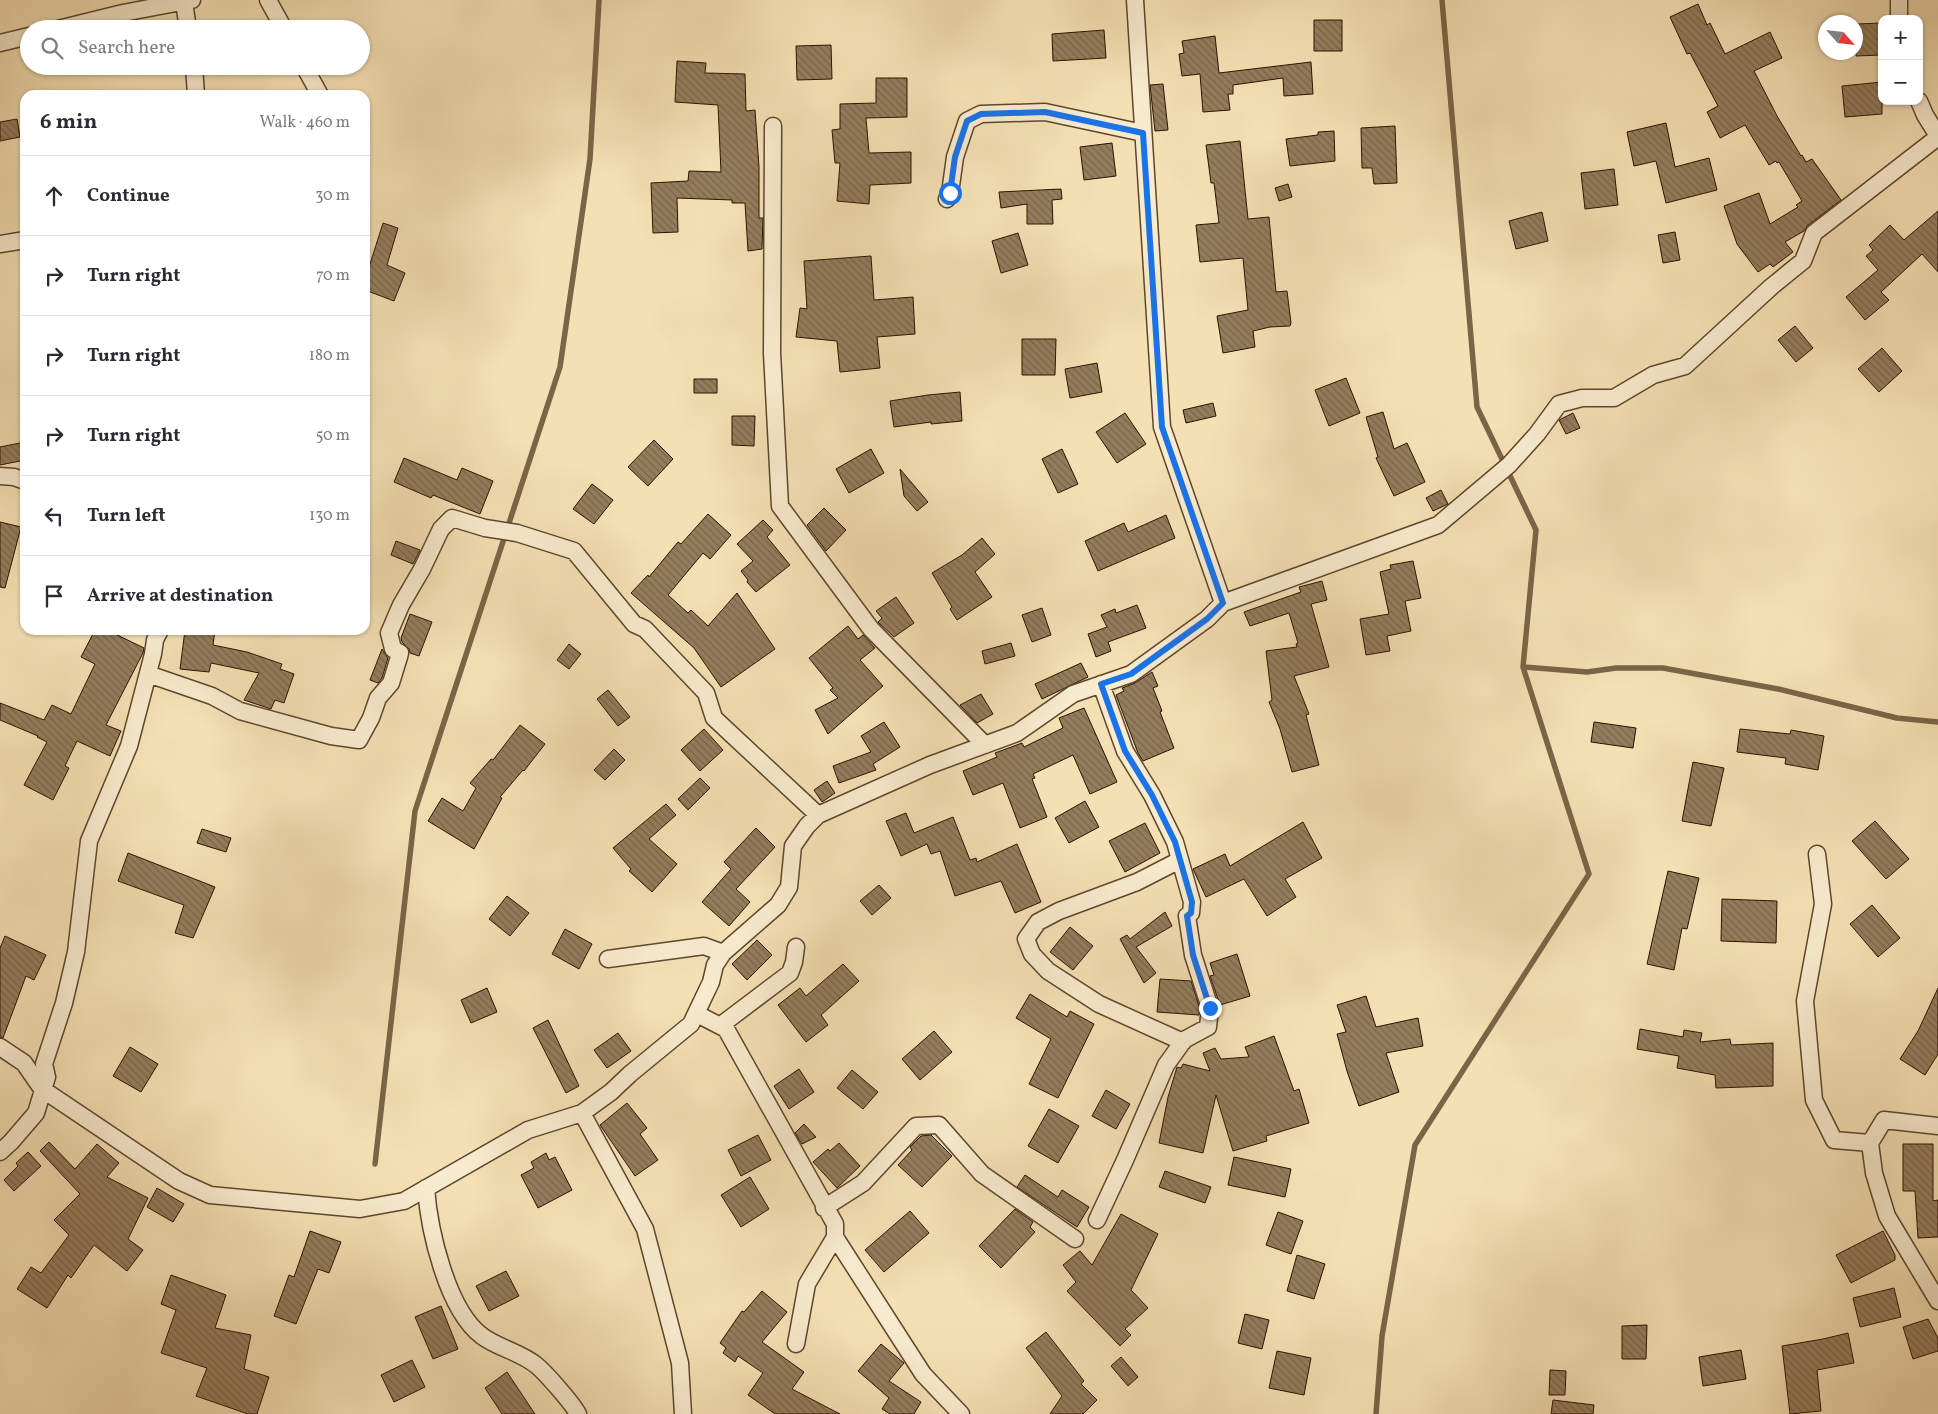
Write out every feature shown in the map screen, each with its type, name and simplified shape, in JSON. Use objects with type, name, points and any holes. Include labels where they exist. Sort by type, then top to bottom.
[{"type":"street","points":[[268,0],[279,20]]},
{"type":"street","points":[[1135,0],[1162,427],[1223,603]]},
{"type":"street","points":[[1898,15],[1899,0]]},
{"type":"street","points":[[95,20],[188,1],[188,20]]},
{"type":"street","points":[[0,43],[20,38]]},
{"type":"street","points":[[195,75],[196,90]]},
{"type":"street","points":[[309,75],[317,90]]},
{"type":"street","points":[[0,1047],[24,1063],[42,1089],[179,1181],[210,1195],[360,1209],[404,1201],[528,1130],[582,1113],[611,1092],[691,1024],[711,982],[715,964],[723,953],[778,905],[788,886],[793,846],[807,826],[818,815],[930,765],[1017,734],[1073,694],[1131,674],[1207,619],[1223,603],[1438,525],[1509,464],[1537,434],[1559,404],[1582,398],[1614,398],[1653,375],[1685,366],[1771,287],[1803,261],[1814,233],[1938,136],[1921,105]]},
{"type":"street","points":[[947,199],[950,193],[955,157],[967,121],[981,114],[1045,112],[1143,133]]},
{"type":"street","points":[[773,126],[772,353],[780,506],[871,629],[985,745]]},
{"type":"street","points":[[0,244],[20,241]]},
{"type":"street","points":[[0,476],[20,479]]},
{"type":"street","points":[[148,674],[212,696],[240,711],[331,736],[359,740],[371,718],[378,698],[391,683],[399,657],[400,653],[393,649],[389,633],[401,605],[422,569],[441,529],[452,518],[485,528],[517,533],[574,551],[634,624],[645,629],[706,693],[714,718],[818,815]]},
{"type":"street","points":[[0,1152],[36,1113],[46,1077],[44,1064],[64,1002],[76,952],[89,841],[130,746],[158,635]]},
{"type":"street","points":[[1097,1220],[1126,1160],[1166,1065],[1182,1042],[1208,1027],[1210,1008],[1193,955],[1187,916],[1191,913],[1192,902],[1175,842],[1152,795],[1125,751],[1101,684]]},
{"type":"street","points":[[1817,854],[1823,904],[1805,1001],[1814,1100],[1834,1140],[1870,1143]]},
{"type":"street","points":[[1180,860],[1137,882],[1059,911],[1038,922],[1026,939],[1032,954],[1048,971],[1084,995],[1099,1004],[1182,1042]]},
{"type":"street","points":[[608,959],[704,946],[723,953]]},
{"type":"street","points":[[721,1025],[790,972],[794,962],[796,947]]},
{"type":"street","points":[[697,1014],[726,1029],[834,1224],[835,1238],[923,1374],[961,1414]]},
{"type":"street","points":[[582,1113],[645,1230],[680,1363],[683,1414]]},
{"type":"street","points":[[1938,1126],[1884,1120],[1870,1143],[1874,1173],[1887,1216],[1938,1301]]},
{"type":"street","points":[[824,1208],[863,1183],[916,1126],[939,1124],[982,1174],[1075,1239]]},
{"type":"street","points":[[426,1188],[428,1212],[443,1272],[464,1318],[482,1336],[536,1364],[578,1414]]},
{"type":"street","points":[[796,1344],[807,1284],[835,1238]]},
{"type":"building","points":[[1698,4],[1707,25],[1710,23],[1725,54],[1770,32],[1782,58],[1754,71],[1777,116],[1801,156],[1806,162],[1812,159],[1841,200],[1808,225],[1804,231],[1785,242],[1793,252],[1773,267],[1770,264],[1758,272],[1737,244],[1724,206],[1759,193],[1770,224],[1798,207],[1796,205],[1802,201],[1779,162],[1777,163],[1776,161],[1769,165],[1745,125],[1720,138],[1707,112],[1718,106],[1690,53],[1687,54],[1670,17]]},
{"type":"building","points":[[1314,20],[1342,20],[1342,51],[1314,51]]},
{"type":"building","points":[[1878,23],[1878,55],[1863,56],[1863,24]]},
{"type":"building","points":[[1104,30],[1106,58],[1053,61],[1052,34]]},
{"type":"building","points":[[1215,36],[1219,73],[1311,62],[1313,94],[1284,96],[1283,78],[1233,85],[1233,94],[1228,94],[1230,110],[1203,112],[1200,74],[1182,76],[1179,54],[1184,53],[1182,41]]},
{"type":"building","points":[[831,45],[832,79],[797,80],[796,46]]},
{"type":"building","points":[[677,61],[706,63],[705,73],[745,74],[746,111],[755,110],[759,167],[759,218],[763,218],[762,249],[748,251],[745,203],[732,203],[732,200],[677,198],[678,232],[653,233],[651,183],[688,181],[689,171],[721,172],[718,105],[675,102]]},
{"type":"building","points":[[876,78],[907,78],[907,117],[866,118],[869,153],[911,152],[911,183],[870,185],[869,204],[837,201],[840,163],[835,163],[832,130],[840,129],[840,104],[876,103]]},
{"type":"building","points":[[1878,82],[1878,105],[1882,105],[1882,114],[1845,117],[1842,86]]},
{"type":"building","points":[[1163,84],[1168,130],[1155,131],[1150,85]]},
{"type":"building","points":[[17,119],[20,137],[0,141],[0,122]]},
{"type":"building","points":[[1666,123],[1675,167],[1709,158],[1717,190],[1666,203],[1656,161],[1634,166],[1627,132]]},
{"type":"building","points":[[1395,126],[1397,183],[1374,184],[1372,168],[1362,168],[1361,128]]},
{"type":"building","points":[[1334,131],[1335,161],[1290,166],[1286,139],[1318,135],[1318,132]]},
{"type":"building","points":[[1240,141],[1248,219],[1269,217],[1276,292],[1287,291],[1291,323],[1290,326],[1270,327],[1253,331],[1255,347],[1223,353],[1217,316],[1248,310],[1243,258],[1200,262],[1196,225],[1219,223],[1214,183],[1211,183],[1206,145]]},
{"type":"building","points":[[1112,143],[1116,176],[1084,180],[1080,147]]},
{"type":"building","points":[[1614,169],[1618,205],[1585,209],[1581,173]]},
{"type":"building","points":[[1288,184],[1292,197],[1279,201],[1275,188]]},
{"type":"building","points":[[1061,189],[1062,199],[1052,200],[1053,224],[1027,224],[1027,204],[1001,208],[999,192]]},
{"type":"building","points":[[1938,211],[1938,272],[1922,254],[1881,292],[1889,300],[1865,320],[1846,297],[1878,270],[1866,256],[1873,250],[1869,245],[1890,225],[1904,240]]},
{"type":"building","points":[[1542,212],[1548,241],[1516,249],[1509,221]]},
{"type":"building","points":[[383,223],[398,228],[387,265],[405,273],[394,301],[370,292],[370,264]]},
{"type":"building","points":[[1675,232],[1680,260],[1663,263],[1658,235]]},
{"type":"building","points":[[1018,233],[1028,265],[1001,273],[992,241]]},
{"type":"building","points":[[871,256],[874,300],[913,297],[915,334],[877,337],[880,368],[840,372],[837,341],[796,337],[800,308],[807,309],[804,261]]},
{"type":"building","points":[[1795,326],[1813,348],[1796,362],[1778,340]]},
{"type":"building","points":[[1022,339],[1056,339],[1055,375],[1022,375]]},
{"type":"building","points":[[1882,348],[1902,371],[1879,392],[1858,369]]},
{"type":"building","points":[[1097,363],[1102,392],[1070,398],[1065,369]]},
{"type":"building","points":[[1346,378],[1360,413],[1329,426],[1315,390]]},
{"type":"building","points":[[694,379],[717,379],[717,393],[694,393]]},
{"type":"building","points":[[960,392],[962,421],[931,424],[931,422],[894,427],[890,401]]},
{"type":"building","points":[[1213,403],[1216,416],[1186,423],[1183,410]]},
{"type":"building","points":[[1383,412],[1394,449],[1407,443],[1425,482],[1394,496],[1376,458],[1378,457],[1366,417]]},
{"type":"building","points":[[1125,413],[1146,444],[1117,463],[1096,432]]},
{"type":"building","points":[[1573,413],[1580,428],[1566,434],[1559,420]]},
{"type":"building","points":[[732,416],[755,416],[754,446],[732,445]]},
{"type":"building","points":[[654,440],[673,459],[648,486],[628,467]]},
{"type":"building","points":[[20,443],[20,461],[0,465],[0,447]]},
{"type":"building","points":[[871,449],[884,473],[849,493],[836,469]]},
{"type":"building","points":[[1062,449],[1078,484],[1058,493],[1042,459]]},
{"type":"building","points":[[404,458],[457,480],[462,468],[493,481],[480,514],[433,495],[431,498],[394,482]]},
{"type":"building","points":[[900,469],[928,502],[917,511],[904,496]]},
{"type":"building","points":[[592,484],[613,500],[594,524],[573,509]]},
{"type":"building","points":[[1441,490],[1448,504],[1433,511],[1426,498]]},
{"type":"building","points":[[824,508],[846,530],[826,551],[807,525]]},
{"type":"building","points":[[708,514],[731,535],[710,559],[703,553],[668,595],[688,613],[691,610],[708,626],[737,593],[775,649],[721,687],[694,648],[631,593],[648,575],[649,577],[678,542],[681,544]]},
{"type":"building","points":[[1166,515],[1175,538],[1098,571],[1085,541],[1124,523],[1128,532]]},
{"type":"building","points":[[763,520],[773,530],[767,537],[790,565],[756,592],[747,582],[748,580],[741,571],[753,561],[737,544]]},
{"type":"building","points":[[0,522],[20,527],[20,531],[5,588],[0,587]]},
{"type":"building","points":[[982,538],[995,554],[975,572],[992,597],[957,620],[950,609],[952,607],[932,573],[962,555]]},
{"type":"building","points":[[396,541],[420,550],[413,564],[391,555]]},
{"type":"building","points":[[1413,561],[1421,598],[1405,601],[1411,631],[1387,636],[1390,651],[1366,655],[1360,619],[1389,614],[1380,572],[1391,569],[1390,565]]},
{"type":"building","points":[[1322,581],[1327,600],[1311,604],[1329,667],[1294,676],[1309,714],[1306,715],[1319,765],[1292,772],[1280,729],[1269,702],[1272,700],[1266,651],[1297,647],[1296,644],[1298,643],[1289,613],[1250,626],[1244,612],[1301,592],[1299,587]]},
{"type":"building","points":[[896,597],[914,623],[894,637],[878,622],[882,618],[876,611]]},
{"type":"building","points":[[1137,605],[1146,628],[1108,642],[1111,651],[1096,657],[1088,634],[1107,627],[1101,615],[1115,609],[1116,613]]},
{"type":"building","points":[[1042,608],[1051,635],[1032,642],[1022,615]]},
{"type":"building","points":[[410,614],[432,622],[419,656],[410,653],[401,638]]},
{"type":"building","points":[[848,626],[858,639],[863,635],[875,648],[860,660],[883,686],[828,734],[815,710],[838,698],[830,690],[833,688],[809,658]]},
{"type":"building","points":[[92,635],[117,635],[144,648],[106,725],[121,731],[110,756],[77,741],[65,766],[69,768],[53,800],[24,785],[47,742],[38,736],[0,720],[0,703],[44,720],[52,705],[71,714],[95,664],[81,657]]},
{"type":"building","points":[[184,635],[214,635],[213,645],[247,652],[282,664],[280,669],[294,674],[284,703],[275,700],[271,709],[244,700],[259,673],[211,663],[209,672],[180,669]]},
{"type":"building","points":[[1011,643],[1015,656],[985,664],[982,651]]},
{"type":"building","points":[[569,644],[581,654],[569,669],[557,660]]},
{"type":"building","points":[[382,649],[388,658],[382,678],[378,683],[370,680]]},
{"type":"building","points":[[1081,663],[1088,677],[1042,699],[1035,684]]},
{"type":"building","points":[[1152,672],[1158,686],[1153,688],[1174,748],[1143,761],[1138,753],[1116,695],[1124,691],[1122,688],[1135,683]]},
{"type":"building","points":[[608,690],[630,717],[618,726],[597,699]]},
{"type":"building","points":[[981,694],[993,714],[977,723],[960,705]]},
{"type":"building","points":[[1084,708],[1117,782],[1090,794],[1073,755],[1033,774],[1035,778],[1032,779],[1047,817],[1020,828],[1003,783],[973,795],[963,771],[997,757],[995,753],[1022,743],[1024,747],[1063,728],[1059,718]]},
{"type":"building","points":[[884,722],[900,747],[873,764],[876,770],[839,783],[833,766],[871,752],[861,736]]},
{"type":"building","points":[[1594,722],[1636,728],[1633,748],[1591,742]]},
{"type":"building","points":[[520,725],[545,744],[500,797],[502,798],[474,849],[428,821],[442,798],[463,811],[476,788],[470,783],[491,759],[493,760]]},
{"type":"building","points":[[704,729],[723,750],[700,771],[681,750]]},
{"type":"building","points":[[1740,729],[1790,734],[1791,730],[1824,736],[1818,770],[1785,764],[1786,758],[1737,752]]},
{"type":"building","points":[[614,749],[625,760],[605,780],[594,770]]},
{"type":"building","points":[[1693,762],[1724,768],[1711,826],[1682,821]]},
{"type":"building","points":[[700,778],[710,788],[688,810],[678,799]]},
{"type":"building","points":[[827,781],[835,793],[822,802],[814,790]]},
{"type":"building","points":[[1085,801],[1099,827],[1069,843],[1055,818]]},
{"type":"building","points":[[666,804],[676,815],[649,839],[677,864],[652,892],[629,871],[631,869],[613,848]]},
{"type":"building","points":[[906,813],[914,833],[953,817],[970,860],[976,858],[977,862],[1017,844],[1041,902],[1015,913],[1001,881],[955,896],[940,851],[931,854],[927,844],[901,856],[886,821]]},
{"type":"building","points":[[1875,821],[1909,859],[1886,879],[1852,841]]},
{"type":"building","points":[[1303,822],[1322,858],[1285,879],[1296,897],[1267,916],[1244,879],[1206,897],[1193,869],[1225,854],[1230,866]]},
{"type":"building","points":[[1145,823],[1160,853],[1125,872],[1109,841]]},
{"type":"building","points":[[756,828],[775,847],[736,889],[750,902],[729,926],[702,902],[731,869],[724,862]]},
{"type":"building","points":[[202,829],[231,838],[226,852],[197,843]]},
{"type":"building","points":[[128,853],[215,887],[193,938],[175,933],[184,905],[118,881]]},
{"type":"building","points":[[1668,871],[1699,878],[1687,929],[1682,928],[1674,970],[1647,964]]},
{"type":"building","points":[[879,885],[891,898],[872,915],[860,901]]},
{"type":"building","points":[[507,896],[529,913],[510,936],[489,919]]},
{"type":"building","points":[[1722,899],[1777,901],[1776,943],[1721,941]]},
{"type":"building","points":[[1872,905],[1900,938],[1878,957],[1850,924]]},
{"type":"building","points":[[1165,912],[1172,926],[1136,947],[1156,973],[1144,983],[1120,939],[1127,935],[1130,939]]},
{"type":"building","points":[[1070,927],[1093,946],[1073,970],[1050,952]]},
{"type":"building","points":[[565,929],[592,944],[579,969],[552,954]]},
{"type":"building","points":[[5,936],[46,955],[34,980],[26,976],[3,1038],[0,1037],[0,948]]},
{"type":"building","points":[[757,940],[772,955],[747,980],[732,964]]},
{"type":"building","points":[[1237,954],[1250,996],[1220,1005],[1210,976],[1214,975],[1210,963]]},
{"type":"building","points":[[843,964],[859,981],[821,1015],[828,1025],[806,1042],[778,1005],[800,988],[806,996]]},
{"type":"building","points":[[1160,979],[1191,981],[1200,1009],[1199,1015],[1157,1012]]},
{"type":"building","points":[[487,988],[497,1012],[471,1023],[461,1000]]},
{"type":"building","points":[[1938,988],[1938,1054],[1925,1075],[1900,1059],[1918,1031]]},
{"type":"building","points":[[1030,994],[1067,1017],[1070,1011],[1094,1024],[1058,1098],[1029,1084],[1051,1039],[1016,1018]]},
{"type":"building","points":[[1366,996],[1376,1027],[1418,1018],[1423,1046],[1386,1053],[1399,1092],[1359,1106],[1337,1034],[1346,1032],[1337,1005]]},
{"type":"building","points":[[548,1020],[579,1086],[566,1093],[533,1028]]},
{"type":"building","points":[[1640,1029],[1683,1037],[1684,1030],[1702,1033],[1700,1042],[1730,1039],[1731,1045],[1773,1043],[1773,1086],[1716,1088],[1715,1075],[1677,1068],[1679,1056],[1637,1049]]},
{"type":"building","points":[[934,1031],[952,1052],[920,1080],[902,1059]]},
{"type":"building","points":[[618,1033],[631,1051],[607,1068],[594,1050]]},
{"type":"building","points":[[1274,1036],[1294,1091],[1299,1089],[1309,1123],[1266,1136],[1267,1141],[1233,1151],[1216,1095],[1203,1153],[1159,1143],[1168,1097],[1177,1067],[1181,1068],[1183,1064],[1210,1071],[1203,1053],[1215,1048],[1221,1059],[1249,1057],[1245,1047]]},
{"type":"building","points":[[130,1047],[158,1064],[141,1092],[113,1076]]},
{"type":"building","points":[[799,1069],[814,1092],[789,1109],[774,1086]]},
{"type":"building","points":[[852,1070],[878,1092],[863,1109],[837,1088]]},
{"type":"building","points":[[1106,1090],[1130,1104],[1116,1129],[1092,1116]]},
{"type":"building","points":[[627,1103],[647,1128],[640,1134],[658,1160],[635,1176],[600,1125]]},
{"type":"building","points":[[1049,1109],[1079,1126],[1058,1163],[1028,1146]]},
{"type":"building","points":[[804,1124],[816,1137],[802,1144],[795,1133]]},
{"type":"building","points":[[758,1135],[771,1160],[741,1176],[728,1150]]},
{"type":"building","points":[[931,1135],[952,1156],[922,1187],[898,1165],[912,1150],[910,1147],[921,1136]]},
{"type":"building","points":[[49,1142],[75,1169],[97,1144],[119,1163],[107,1177],[148,1198],[128,1239],[143,1250],[127,1271],[94,1245],[71,1278],[68,1275],[47,1308],[17,1289],[31,1267],[41,1273],[69,1235],[54,1220],[80,1194],[40,1151]]},
{"type":"building","points":[[839,1143],[860,1166],[837,1188],[813,1162],[828,1149],[830,1151]]},
{"type":"building","points":[[1903,1144],[1933,1144],[1933,1201],[1938,1200],[1938,1237],[1918,1238],[1915,1191],[1903,1191]]},
{"type":"building","points":[[28,1152],[41,1166],[14,1191],[4,1180],[18,1166],[16,1163]]},
{"type":"building","points":[[546,1153],[549,1160],[555,1157],[572,1190],[538,1208],[521,1175],[534,1168],[531,1162]]},
{"type":"building","points":[[1234,1157],[1291,1169],[1285,1197],[1228,1185]]},
{"type":"building","points":[[1165,1171],[1211,1187],[1205,1203],[1159,1187]]},
{"type":"building","points":[[1025,1175],[1058,1197],[1062,1190],[1089,1207],[1077,1227],[1017,1187]]},
{"type":"building","points":[[750,1177],[769,1209],[741,1227],[721,1195]]},
{"type":"building","points":[[157,1188],[184,1204],[173,1222],[147,1207]]},
{"type":"building","points":[[1015,1209],[1033,1222],[1030,1227],[1035,1232],[1001,1268],[979,1246]]},
{"type":"building","points":[[910,1211],[929,1233],[884,1272],[865,1250]]},
{"type":"building","points":[[1278,1212],[1303,1221],[1291,1254],[1266,1245]]},
{"type":"building","points":[[1121,1214],[1158,1234],[1131,1290],[1148,1308],[1125,1329],[1131,1335],[1120,1346],[1067,1291],[1076,1282],[1063,1265],[1080,1251],[1092,1265]]},
{"type":"building","points":[[310,1231],[341,1242],[329,1273],[318,1269],[296,1324],[274,1316],[289,1275],[294,1277]]},
{"type":"building","points":[[1883,1231],[1895,1255],[1895,1260],[1851,1283],[1836,1255]]},
{"type":"building","points":[[1297,1255],[1325,1264],[1314,1299],[1287,1291]]},
{"type":"building","points":[[506,1271],[519,1296],[489,1311],[476,1286]]},
{"type":"building","points":[[171,1275],[226,1295],[215,1328],[251,1335],[244,1369],[269,1377],[257,1414],[248,1414],[196,1396],[207,1368],[161,1353],[176,1310],[161,1304]]},
{"type":"building","points":[[1894,1288],[1901,1317],[1860,1327],[1853,1298]]},
{"type":"building","points":[[762,1291],[787,1312],[762,1342],[804,1372],[792,1389],[840,1414],[775,1414],[748,1395],[763,1373],[738,1356],[735,1362],[723,1353],[726,1348],[720,1343],[742,1311],[744,1312]]},
{"type":"building","points":[[441,1306],[458,1349],[433,1359],[415,1317]]},
{"type":"building","points":[[1245,1314],[1269,1320],[1262,1349],[1238,1343]]},
{"type":"building","points":[[1928,1319],[1938,1338],[1938,1351],[1913,1359],[1903,1327]]},
{"type":"building","points":[[1647,1325],[1646,1359],[1622,1359],[1622,1326]]},
{"type":"building","points":[[1046,1332],[1084,1381],[1081,1384],[1097,1400],[1083,1414],[1050,1414],[1062,1396],[1026,1348]]},
{"type":"building","points":[[1848,1333],[1854,1363],[1817,1370],[1821,1411],[1790,1414],[1782,1346]]},
{"type":"building","points":[[881,1344],[904,1363],[889,1381],[921,1402],[914,1414],[890,1414],[882,1409],[889,1398],[858,1371]]},
{"type":"building","points":[[1741,1350],[1746,1379],[1703,1386],[1699,1357]]},
{"type":"building","points":[[1277,1351],[1311,1358],[1304,1395],[1269,1388]]},
{"type":"building","points":[[1121,1357],[1138,1377],[1128,1386],[1111,1366]]},
{"type":"building","points":[[412,1360],[425,1387],[394,1402],[381,1375]]},
{"type":"building","points":[[1550,1370],[1566,1371],[1565,1395],[1549,1395]]},
{"type":"building","points":[[507,1372],[535,1414],[502,1414],[485,1388]]},
{"type":"building","points":[[1553,1400],[1594,1405],[1593,1414],[1551,1414]]},
{"type":"waterway","points":[[375,1164],[415,811],[560,367],[590,159],[599,0]]},
{"type":"waterway","points":[[1376,1414],[1382,1336],[1415,1145],[1589,874],[1523,667],[1536,530],[1477,407],[1442,0]]},
{"type":"waterway","points":[[1523,667],[1587,672],[1616,668],[1663,668],[1778,689],[1897,718],[1938,722]]},
{"type":"route","points":[[950,193],[955,157],[967,121],[981,114],[1045,112],[1143,133],[1162,427],[1223,603],[1207,619],[1131,674],[1101,684],[1125,751],[1152,795],[1175,842],[1192,902],[1191,913],[1187,916],[1193,955],[1210,1008]]}]
